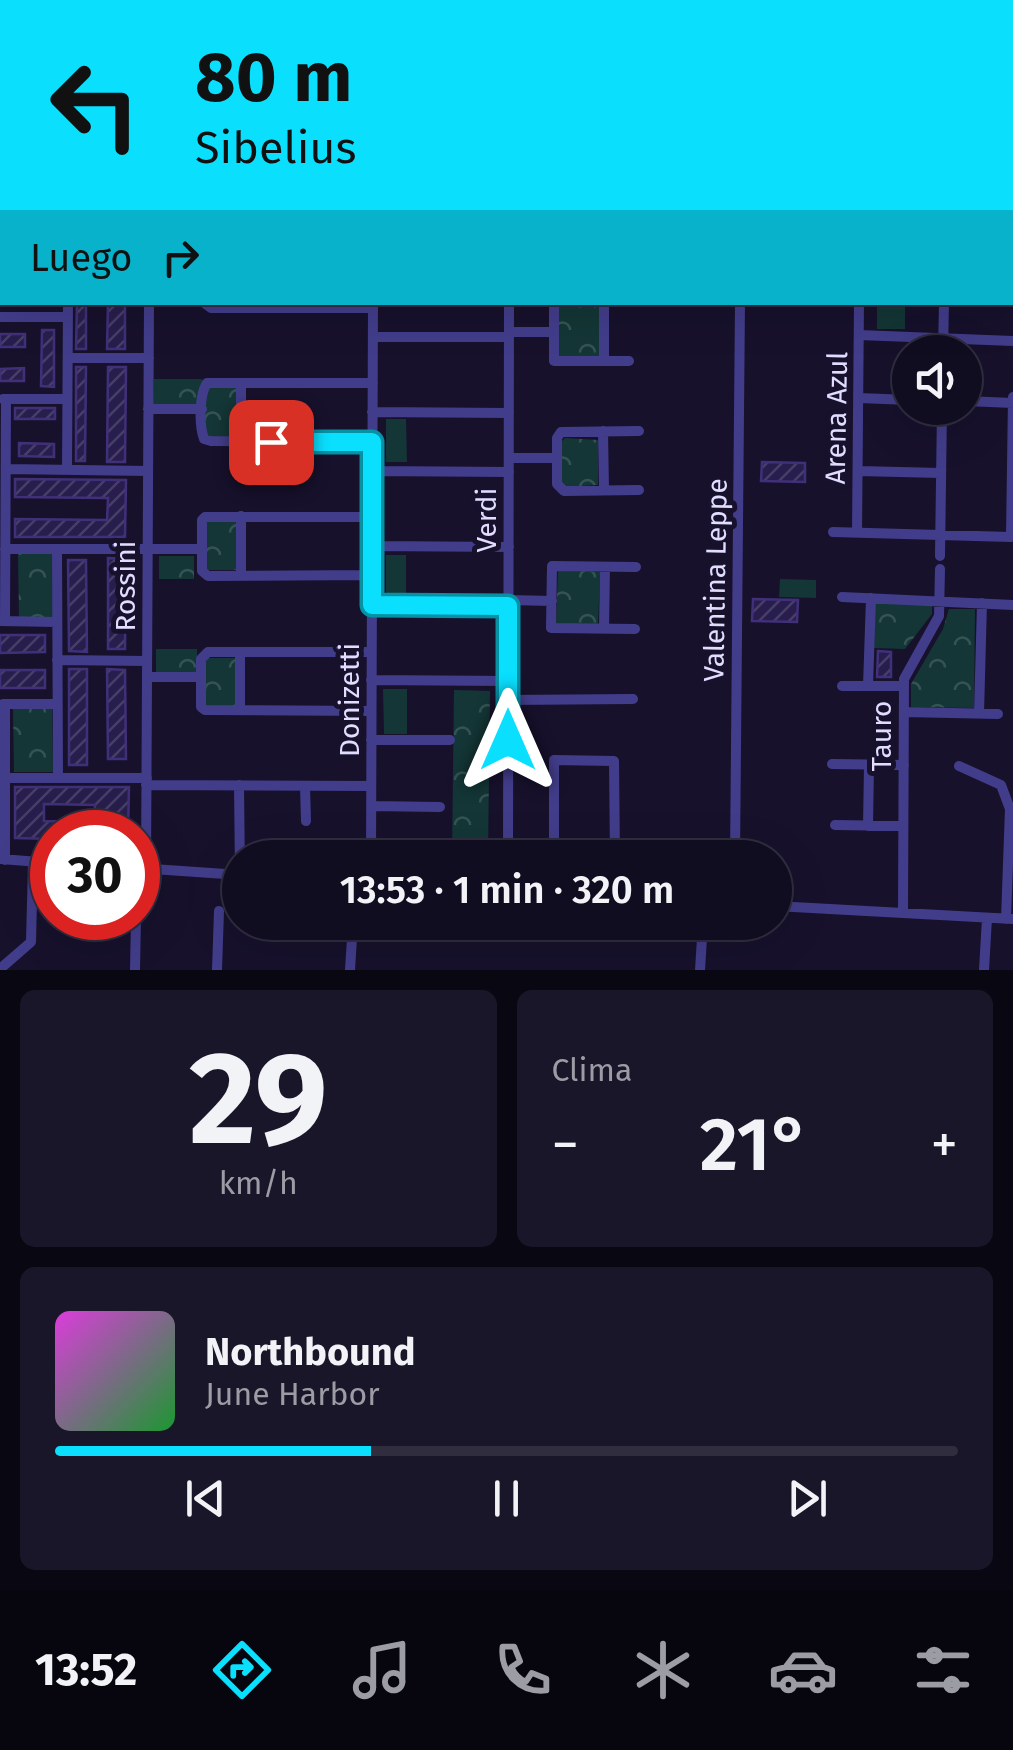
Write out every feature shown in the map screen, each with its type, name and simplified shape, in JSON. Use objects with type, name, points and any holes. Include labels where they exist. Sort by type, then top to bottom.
[{"type":"street","points":[[67,470],[68,305]]},
{"type":"street","name":"Rossini","points":[[145,810],[149,305]]},
{"type":"street","points":[[242,305],[373,305]]},
{"type":"street","name":"Donizetti","points":[[371,840],[373,305]]},
{"type":"street","name":"Verdi","points":[[508,840],[510,305]]},
{"type":"street","points":[[554,305],[554,361],[629,360]]},
{"type":"street","points":[[604,305],[604,361]]},
{"type":"street","name":"Valentina Leppe","points":[[735,840],[740,305]]},
{"type":"street","name":"Arena Azul","points":[[857,533],[860,305]]},
{"type":"street","points":[[943,335],[944,305]]},
{"type":"street","points":[[2,317],[68,317]]},
{"type":"street","points":[[373,338],[554,332]]},
{"type":"street","points":[[859,335],[892,336]]},
{"type":"street","points":[[982,340],[1013,341]]},
{"type":"street","points":[[68,358],[149,358]]},
{"type":"street","points":[[240,442],[241,382]]},
{"type":"street","points":[[372,383],[205,385],[202,409],[204,438],[240,442],[372,442]]},
{"type":"street","points":[[858,398],[892,399]]},
{"type":"street","points":[[57,622],[2,621],[6,469],[3,399],[68,399]]},
{"type":"street","points":[[832,532],[1011,538],[1013,400],[982,401]]},
{"type":"street","points":[[148,409],[202,409]]},
{"type":"street","points":[[372,412],[509,413]]},
{"type":"street","points":[[940,556],[942,425]]},
{"type":"street","points":[[604,431],[604,490]]},
{"type":"street","points":[[639,431],[561,432],[557,458],[559,488],[639,490]]},
{"type":"street","points":[[509,458],[557,458]]},
{"type":"street","points":[[6,469],[148,470]]},
{"type":"street","points":[[372,471],[509,472]]},
{"type":"street","points":[[858,471],[941,472]]},
{"type":"street","points":[[240,576],[241,516]]},
{"type":"street","points":[[372,517],[203,518],[201,550],[203,574],[372,575]]},
{"type":"street","points":[[372,546],[509,547]]},
{"type":"street","points":[[5,548],[201,550]]},
{"type":"street","points":[[57,549],[58,778]]},
{"type":"street","points":[[635,629],[551,628],[552,566],[636,568]]},
{"type":"street","points":[[604,567],[604,629]]},
{"type":"street","name":"Tauro","points":[[902,913],[904,679],[939,616],[940,569]]},
{"type":"street","points":[[842,597],[1013,605]]},
{"type":"street","points":[[868,686],[871,598]]},
{"type":"street","points":[[372,605],[552,600]]},
{"type":"street","points":[[979,714],[982,604]]},
{"type":"street","points":[[240,652],[240,710]]},
{"type":"street","points":[[371,652],[203,654],[201,677],[203,709],[371,710]]},
{"type":"street","points":[[57,660],[147,660]]},
{"type":"street","points":[[147,677],[201,677]]},
{"type":"street","points":[[371,680],[508,681]]},
{"type":"street","points":[[842,686],[904,686]]},
{"type":"street","points":[[508,700],[633,700]]},
{"type":"street","points":[[30,862],[3,860],[3,704],[57,704]]},
{"type":"street","points":[[904,712],[998,714]]},
{"type":"street","points":[[371,740],[450,740]]},
{"type":"street","points":[[554,840],[554,760],[614,762],[615,840]]},
{"type":"street","points":[[832,764],[904,765]]},
{"type":"street","points":[[868,765],[868,826]]},
{"type":"street","points":[[792,907],[1009,919],[1010,809],[1001,785],[959,766]]},
{"type":"street","points":[[5,778],[371,786]]},
{"type":"street","points":[[239,785],[240,840]]},
{"type":"street","points":[[305,786],[306,821]]},
{"type":"street","points":[[371,806],[440,807]]},
{"type":"street","points":[[835,825],[903,826]]},
{"type":"street","points":[[160,870],[222,873]]},
{"type":"street","points":[[217,970],[218,910]]},
{"type":"street","points":[[984,970],[988,918]]},
{"type":"street","points":[[0,969],[31,940]]},
{"type":"street","points":[[135,970],[136,940]]},
{"type":"street","points":[[350,970],[352,940]]},
{"type":"street","points":[[700,970],[702,940]]},
{"type":"green space","points":[[558,305],[601,305],[601,357],[558,357]]},
{"type":"green space","points":[[877,305],[905,305],[905,329],[877,329]]},
{"type":"green space","points":[[154,379],[201,379],[210,385],[236,386],[238,438],[210,438],[205,433],[205,406],[153,406]]},
{"type":"green space","points":[[386,419],[406,419],[407,462],[386,462]]},
{"type":"green space","points":[[565,438],[598,440],[598,485],[564,487],[561,483],[561,442]]},
{"type":"green space","points":[[206,521],[237,522],[237,570],[206,570]]},
{"type":"green space","points":[[52,551],[53,617],[19,617],[18,552]]},
{"type":"green space","points":[[386,555],[406,555],[406,595],[386,595]]},
{"type":"green space","points":[[159,556],[194,556],[194,579],[159,579]]},
{"type":"green space","points":[[558,570],[600,572],[598,625],[556,624]]},
{"type":"green space","points":[[780,579],[816,580],[816,598],[779,597]]},
{"type":"green space","points":[[875,603],[932,605],[932,614],[905,649],[874,648]]},
{"type":"green space","points":[[949,609],[975,609],[974,708],[911,707],[911,684],[943,629]]},
{"type":"green space","points":[[156,649],[197,649],[197,673],[156,673]]},
{"type":"green space","points":[[204,658],[237,658],[237,706],[205,706]]},
{"type":"green space","points":[[383,689],[407,689],[407,734],[384,734]]},
{"type":"green space","points":[[454,690],[490,691],[488,840],[452,840]]},
{"type":"green space","points":[[52,708],[53,772],[14,772],[13,709]]},
{"type":"building","points":[[77,305],[86,305],[86,349],[76,349]]},
{"type":"building","points":[[108,305],[125,305],[125,349],[107,349]]},
{"type":"building","points":[[42,330],[54,330],[54,387],[41,386]]},
{"type":"building","points":[[0,334],[25,334],[25,347],[0,347]]},
{"type":"building","points":[[76,367],[86,367],[85,461],[76,461]]},
{"type":"building","points":[[108,367],[126,367],[125,462],[107,462]]},
{"type":"building","points":[[24,368],[24,381],[0,381],[0,369]]},
{"type":"building","points":[[15,408],[55,408],[55,419],[15,419]]},
{"type":"building","points":[[19,443],[54,444],[54,457],[19,456]]},
{"type":"building","points":[[762,462],[805,463],[805,482],[761,481]]},
{"type":"building","points":[[15,479],[126,480],[125,537],[15,537],[15,519],[107,520],[108,498],[15,497]]},
{"type":"building","points":[[108,558],[126,559],[125,649],[108,649]]},
{"type":"building","points":[[68,560],[86,560],[87,652],[69,651]]},
{"type":"building","points":[[753,599],[798,600],[797,622],[752,621]]},
{"type":"building","points":[[0,635],[45,635],[45,652],[0,653]]},
{"type":"building","points":[[878,651],[891,652],[891,677],[877,677]]},
{"type":"building","points":[[69,669],[87,669],[87,765],[69,765]]},
{"type":"building","points":[[107,669],[125,670],[126,759],[108,759]]},
{"type":"building","points":[[0,670],[45,670],[45,688],[0,688]]},
{"type":"building","points":[[15,787],[129,787],[128,810],[44,804],[44,810],[30,810],[30,838],[15,838]]},
{"type":"route","points":[[271,442],[372,442],[372,605],[508,606],[508,740]]}]
